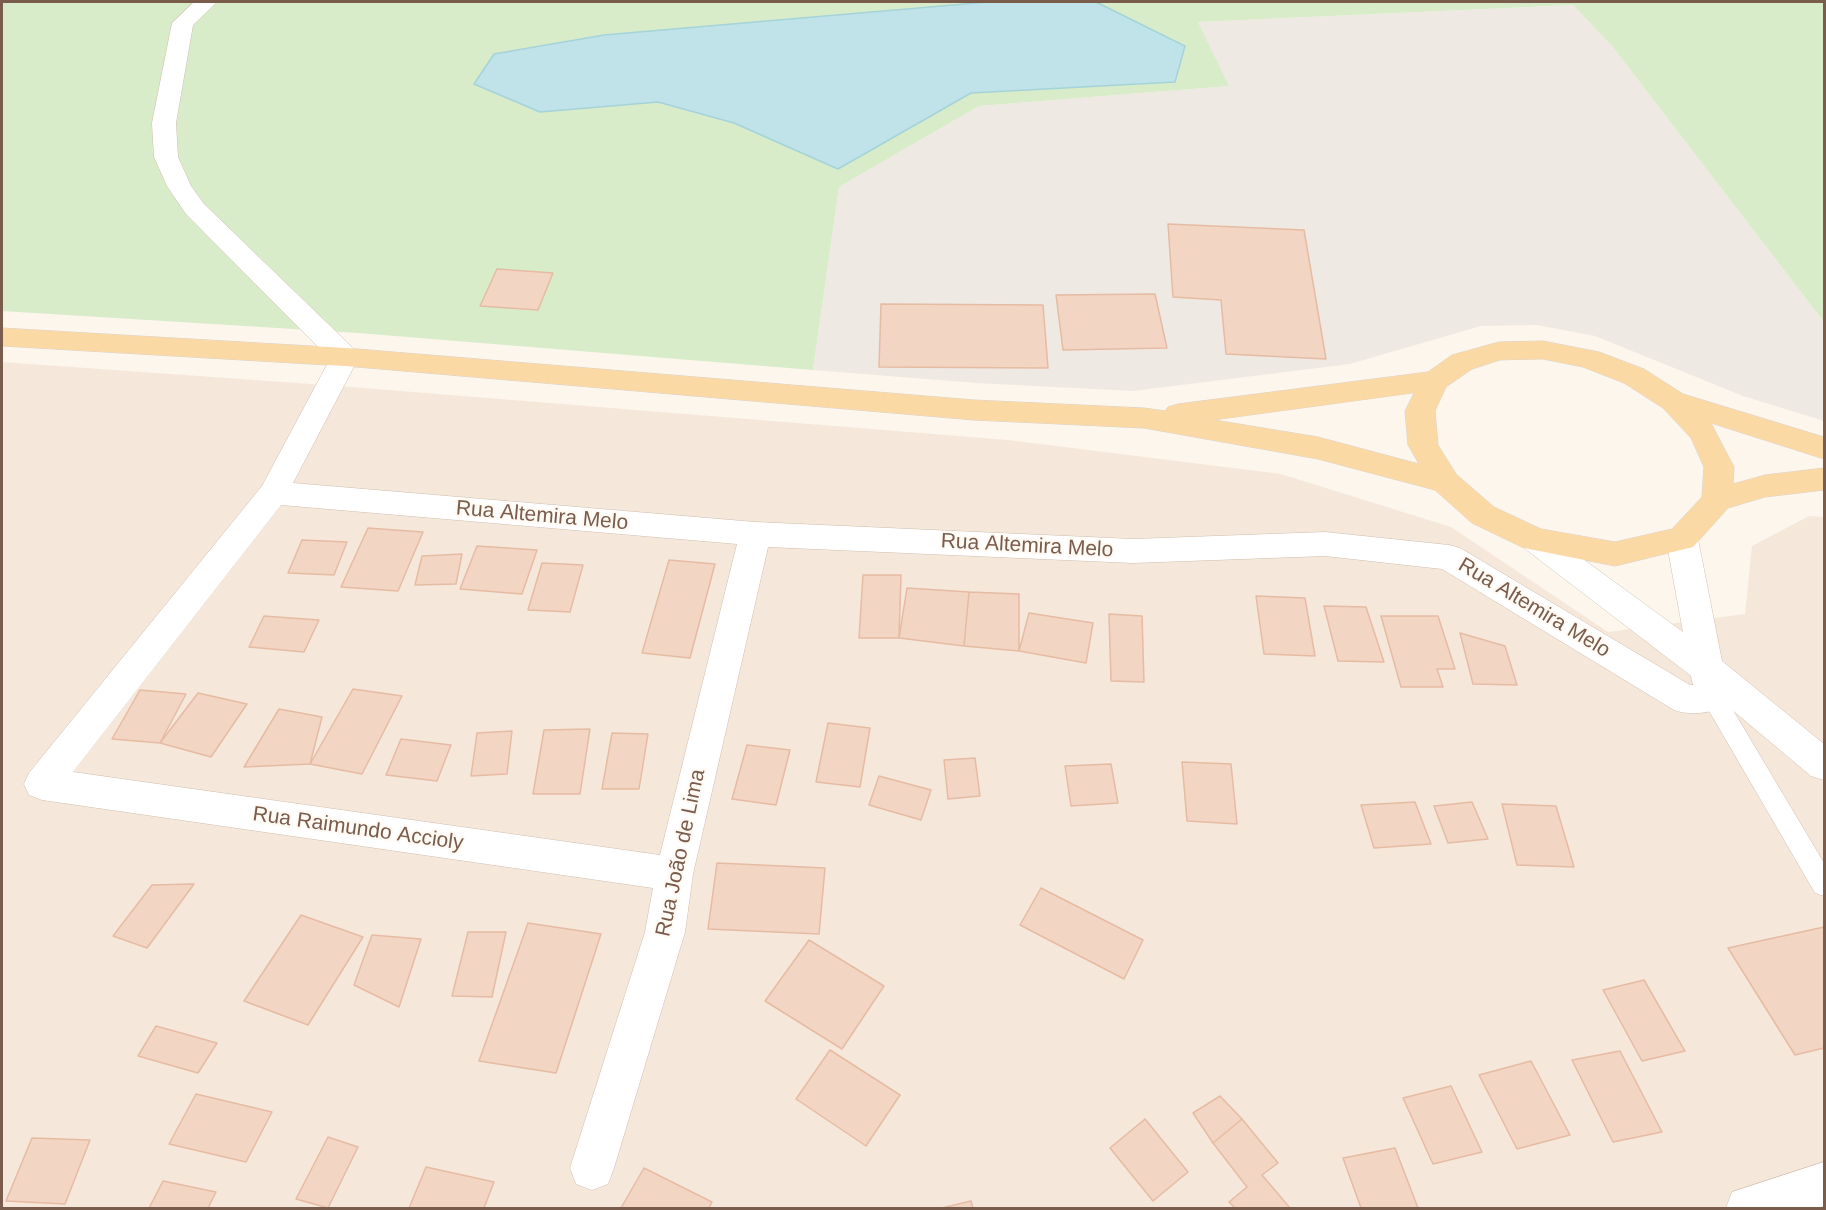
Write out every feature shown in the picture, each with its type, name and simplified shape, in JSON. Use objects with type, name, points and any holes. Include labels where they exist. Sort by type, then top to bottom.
[{"type":"main road","points":[[2,337],[345,357],[962,410],[1144,418],[1318,448],[1445,482]]},
{"type":"main road","points":[[1144,418],[1435,381],[1462,362],[1499,351],[1543,350],[1589,358],[1634,376],[1673,401],[1703,433],[1719,467],[1717,500]]},
{"type":"main road","points":[[1435,381],[1420,411],[1423,445],[1445,482],[1483,515],[1535,540],[1615,554],[1682,539],[1717,500],[1764,486],[1824,479]]},
{"type":"main road","points":[[1673,401],[1824,448]]},
{"type":"street","points":[[206,2],[183,23],[164,123],[166,157],[179,186],[195,209],[345,357],[273,493]]},
{"type":"street","name":"Rua Altemira Melo","points":[[273,493],[755,534],[1133,551],[1325,544],[1449,557],[1686,700],[1710,683]]},
{"type":"street","name":"Rua Raimundo Accioly","points":[[273,493],[42,783],[674,874]]},
{"type":"street","name":"Rua João de Lima","points":[[592,1168],[665,932],[674,874],[755,534]]},
{"type":"street","points":[[1682,539],[1710,683]]},
{"type":"street","points":[[1535,540],[1710,683],[1824,765]]},
{"type":"street","points":[[1748,1209],[1824,1184]]},
{"type":"lane","points":[[1710,683],[1824,885]]},
{"type":"shaded area","points":[[1573,5],[1612,46],[1824,322],[1824,421],[1743,396],[1595,336],[1537,325],[1481,326],[1350,364],[1133,391],[976,383],[813,370],[839,187],[979,106],[1228,86],[1198,22]]},
{"type":"shaded area","points":[[2,362],[339,386],[1008,440],[1281,474],[1451,527],[1608,632],[1745,614],[1752,546],[1809,516],[1824,517],[1824,1208],[2,1208]]},
{"type":"green space","points":[[2,2],[988,2],[726,26],[474,84],[540,112],[658,102],[734,123],[838,168],[971,93],[1175,82],[1185,45],[1096,2],[1824,2],[1824,322],[1612,46],[1573,5],[1198,22],[1229,86],[979,106],[839,187],[813,370],[358,333],[2,311]]},
{"type":"water","points":[[988,2],[1096,2],[1185,46],[1175,82],[971,93],[838,169],[734,123],[658,102],[540,112],[474,84],[494,54],[604,35]]},
{"type":"building","points":[[1168,224],[1304,230],[1326,359],[1226,354],[1221,300],[1173,297]]},
{"type":"building","points":[[497,269],[553,273],[538,310],[480,306]]},
{"type":"building","points":[[1155,294],[1167,348],[1063,350],[1056,295]]},
{"type":"building","points":[[881,304],[1043,305],[1048,368],[879,367]]},
{"type":"building","points":[[368,528],[423,532],[398,591],[341,587]]},
{"type":"building","points":[[302,540],[347,542],[334,575],[288,573]]},
{"type":"building","points":[[477,546],[537,550],[522,594],[460,589]]},
{"type":"building","points":[[462,554],[456,584],[415,585],[422,556]]},
{"type":"building","points":[[669,560],[715,564],[690,658],[642,653]]},
{"type":"building","points":[[542,563],[583,565],[570,612],[528,610]]},
{"type":"building","points":[[863,575],[901,575],[899,638],[859,638]]},
{"type":"building","points":[[907,588],[969,592],[964,646],[899,638]]},
{"type":"building","points":[[969,592],[1019,594],[1019,651],[964,646]]},
{"type":"building","points":[[1256,596],[1305,598],[1315,656],[1264,654]]},
{"type":"building","points":[[1324,606],[1366,607],[1384,662],[1338,661]]},
{"type":"building","points":[[1029,613],[1093,623],[1086,663],[1019,651]]},
{"type":"building","points":[[1109,614],[1142,616],[1144,682],[1111,681]]},
{"type":"building","points":[[264,616],[319,620],[304,652],[249,647]]},
{"type":"building","points":[[1381,616],[1438,616],[1455,669],[1437,669],[1443,687],[1401,687]]},
{"type":"building","points":[[1460,633],[1505,646],[1517,685],[1473,684]]},
{"type":"building","points":[[353,689],[402,696],[362,774],[310,764]]},
{"type":"building","points":[[140,690],[186,694],[160,743],[112,739]]},
{"type":"building","points":[[198,693],[247,704],[211,757],[160,743]]},
{"type":"building","points":[[279,709],[322,717],[310,764],[244,767]]},
{"type":"building","points":[[828,723],[870,728],[860,787],[816,782]]},
{"type":"building","points":[[590,729],[580,794],[533,794],[544,730]]},
{"type":"building","points":[[512,731],[507,774],[471,776],[477,733]]},
{"type":"building","points":[[612,733],[648,734],[639,789],[602,789]]},
{"type":"building","points":[[401,739],[451,745],[437,781],[386,775]]},
{"type":"building","points":[[747,745],[790,750],[776,805],[732,799]]},
{"type":"building","points":[[975,758],[980,796],[948,799],[944,760]]},
{"type":"building","points":[[1182,762],[1231,764],[1237,824],[1187,821]]},
{"type":"building","points":[[1111,764],[1118,803],[1071,806],[1065,766]]},
{"type":"building","points":[[879,776],[931,790],[921,820],[869,805]]},
{"type":"building","points":[[1415,802],[1431,844],[1374,848],[1361,805]]},
{"type":"building","points":[[1472,802],[1488,839],[1448,843],[1434,806]]},
{"type":"building","points":[[1502,804],[1556,806],[1574,867],[1517,865]]},
{"type":"building","points":[[717,863],[825,868],[819,934],[708,929]]},
{"type":"building","points":[[194,884],[147,948],[113,936],[152,885]]},
{"type":"building","points":[[1041,888],[1143,940],[1124,979],[1020,925]]},
{"type":"building","points":[[301,915],[363,937],[308,1025],[244,1001]]},
{"type":"building","points":[[528,923],[601,934],[556,1073],[479,1061]]},
{"type":"building","points":[[1824,927],[1824,1048],[1795,1055],[1728,948]]},
{"type":"building","points":[[468,932],[506,932],[492,997],[452,996]]},
{"type":"building","points":[[372,935],[421,939],[399,1007],[354,985]]},
{"type":"building","points":[[809,940],[884,986],[842,1049],[765,1001]]},
{"type":"building","points":[[1644,980],[1685,1051],[1642,1061],[1603,990]]},
{"type":"building","points":[[156,1026],[217,1043],[198,1073],[138,1056]]},
{"type":"building","points":[[830,1050],[900,1095],[866,1146],[796,1099]]},
{"type":"building","points":[[1620,1051],[1662,1132],[1613,1142],[1572,1060]]},
{"type":"building","points":[[1531,1061],[1570,1135],[1517,1149],[1479,1075]]},
{"type":"building","points":[[1451,1086],[1482,1152],[1433,1164],[1403,1098]]},
{"type":"building","points":[[196,1094],[272,1112],[246,1162],[169,1144]]},
{"type":"building","points":[[1220,1096],[1242,1119],[1213,1143],[1193,1113]]},
{"type":"building","points":[[1145,1119],[1188,1172],[1153,1201],[1110,1148]]},
{"type":"building","points":[[1242,1119],[1278,1163],[1262,1175],[1290,1208],[1235,1208],[1229,1202],[1247,1187],[1213,1143]]},
{"type":"building","points":[[328,1137],[358,1147],[328,1208],[296,1199]]},
{"type":"building","points":[[32,1138],[90,1140],[65,1204],[6,1201]]},
{"type":"building","points":[[1395,1148],[1418,1208],[1361,1208],[1343,1158]]},
{"type":"building","points":[[426,1167],[494,1182],[484,1208],[409,1208]]},
{"type":"building","points":[[644,1168],[712,1202],[709,1208],[621,1208]]},
{"type":"building","points":[[163,1181],[216,1192],[208,1208],[149,1208]]},
{"type":"building","points":[[971,1201],[973,1208],[942,1208]]}]
